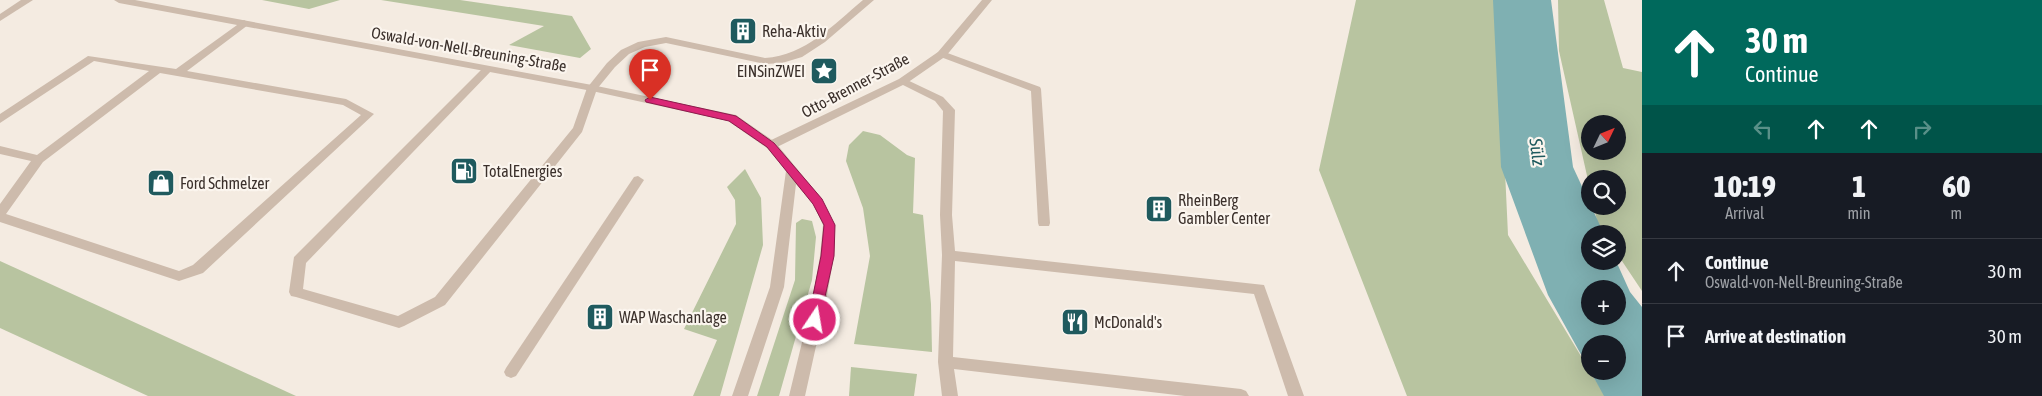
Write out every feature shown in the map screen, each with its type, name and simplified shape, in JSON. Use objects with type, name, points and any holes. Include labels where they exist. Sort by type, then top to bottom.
[{"type":"street","points":[[0,18],[28,0]]},
{"type":"street","name":"Oswald-von-Nell-Breuning-Straße","points":[[119,0],[592,88],[732,118],[771,145],[818,202],[830,225],[828,256],[797,396]]},
{"type":"street","points":[[488,69],[299,261],[296,292],[399,322],[440,301],[578,129],[592,88],[611,65],[625,52],[642,44],[666,40],[765,61],[790,58],[821,40],[870,0]]},
{"type":"street","name":"Otto-Brenner-Straße","points":[[771,145],[903,81],[942,54],[987,0]]},
{"type":"street","points":[[179,72],[244,23]]},
{"type":"street","points":[[942,54],[1036,89],[1044,223]]},
{"type":"street","points":[[0,119],[92,58],[346,102],[368,114],[198,269],[178,276],[0,217]]},
{"type":"street","points":[[0,213],[39,159],[158,69]]},
{"type":"street","points":[[903,81],[924,90],[938,99],[949,110],[946,215],[949,255],[946,362],[950,396]]},
{"type":"street","points":[[0,150],[39,159]]},
{"type":"street","points":[[740,396],[777,287],[792,171]]},
{"type":"street","points":[[512,372],[638,180]]},
{"type":"street","points":[[949,255],[1259,289],[1296,396]]},
{"type":"street","points":[[946,362],[1241,396]]},
{"type":"green space","points":[[262,0],[340,0],[309,9]]},
{"type":"green space","points":[[381,0],[460,0],[572,16],[591,49],[580,58],[509,45],[544,26]]},
{"type":"green space","points":[[1356,0],[1497,0],[1508,235],[1581,356],[1581,380],[1595,380],[1605,396],[1407,396],[1319,170]]},
{"type":"green space","points":[[1558,0],[1604,0],[1623,68],[1642,72],[1642,291],[1626,267],[1626,225],[1598,225],[1596,215],[1626,215],[1626,170],[1586,170],[1583,160],[1626,160],[1626,115],[1581,115],[1581,149],[1559,51]]},
{"type":"green space","points":[[863,131],[880,135],[907,155],[915,158],[913,213],[923,215],[931,304],[932,352],[854,344],[870,256],[863,208],[846,161],[849,145]]},
{"type":"green space","points":[[745,169],[761,198],[763,245],[720,396],[693,396],[717,340],[684,329],[736,224],[735,200],[727,187]]},
{"type":"green space","points":[[802,219],[812,221],[816,237],[812,280],[779,396],[757,396],[795,280],[796,223]]},
{"type":"green space","points":[[0,261],[296,396],[148,396],[0,328]]},
{"type":"green space","points":[[851,367],[917,374],[914,396],[849,396]]},
{"type":"waterway","name":"Sülz","points":[[1522,0],[1537,167],[1584,280]]},
{"type":"waterway","name":"Sülz","points":[[1608,325],[1642,380]]},
{"type":"place","name":"Reha-Aktiv","points":[[743,31]]},
{"type":"place","name":"EINSinZWEI","points":[[824,71]]},
{"type":"place","name":"TotalEnergies","points":[[464,171]]},
{"type":"place","name":"Ford Schmelzer","points":[[161,183]]},
{"type":"place","name":"RheinBerg Gambler Center","points":[[1159,209]]},
{"type":"place","name":"WAP Waschanlage","points":[[600,317]]},
{"type":"place","name":"McDonald's","points":[[1075,322]]},
{"type":"route","points":[[650,100],[732,118],[771,145],[818,202],[830,225],[828,256],[815,320]]}]
